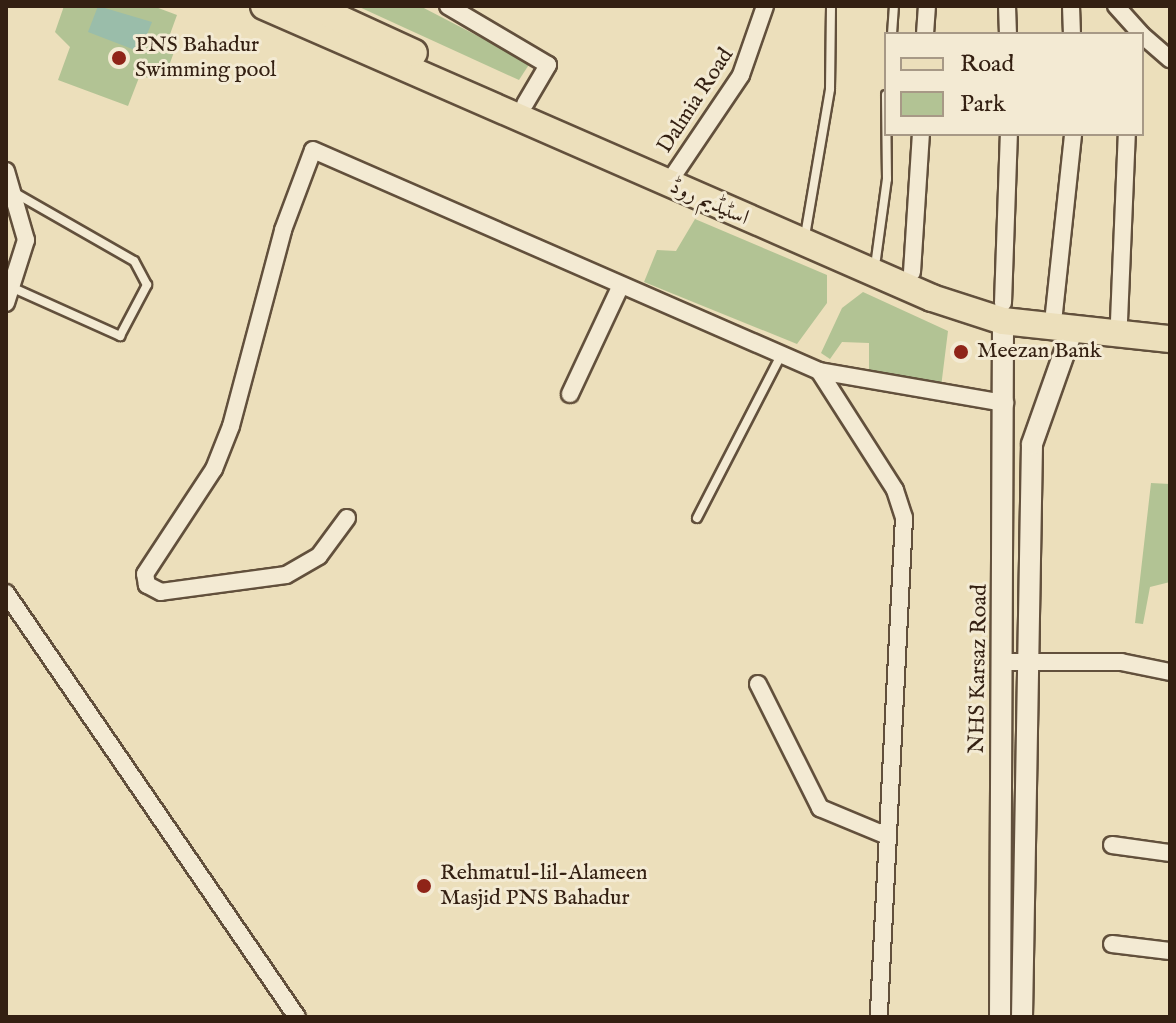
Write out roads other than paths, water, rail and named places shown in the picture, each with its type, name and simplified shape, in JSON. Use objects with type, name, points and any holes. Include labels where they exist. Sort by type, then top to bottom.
[{"type":"main road","name":"اسٹیڈیم روڈ","points":[[264,6],[861,270],[1003,312],[1170,339]]},
{"type":"main road","name":"اسٹیڈیم روڈ","points":[[312,6],[675,173],[1003,312]]},
{"type":"main road","name":"اسٹیڈیم روڈ","points":[[1063,322],[1119,321],[1170,326]]},
{"type":"street","points":[[448,6],[548,65],[525,104]]},
{"type":"street","name":"Dalmia Road","points":[[675,173],[741,75],[765,6]]},
{"type":"street","points":[[925,32],[927,6]]},
{"type":"street","points":[[1007,6],[1008,32]]},
{"type":"street","points":[[1071,6],[1072,32]]},
{"type":"street","points":[[1116,6],[1137,32]]},
{"type":"street","points":[[1144,38],[1170,59]]},
{"type":"street","points":[[912,272],[921,136]]},
{"type":"street","points":[[1003,312],[1009,136]]},
{"type":"street","points":[[1022,1017],[1032,444],[1063,322],[1073,136]]},
{"type":"street","points":[[1119,321],[1127,136]]},
{"type":"street","points":[[347,518],[319,556],[286,575],[161,592],[147,585],[145,574],[214,469],[231,426],[283,230],[313,150],[819,371],[1005,403]]},
{"type":"street","points":[[6,171],[17,194],[26,240],[9,295]]},
{"type":"street","points":[[570,394],[621,285]]},
{"type":"street","name":"NHS Karsaz Road","points":[[1000,1017],[1006,444],[1003,312]]},
{"type":"street","points":[[819,371],[895,490],[904,518],[885,835],[879,1017]]},
{"type":"street","points":[[1006,444],[1032,444]]},
{"type":"street","points":[[6,593],[297,1017]]},
{"type":"street","points":[[1003,662],[1121,662],[1170,672]]},
{"type":"street","points":[[758,684],[820,808],[885,835]]},
{"type":"street","points":[[1112,845],[1170,853]]},
{"type":"street","points":[[1112,944],[1170,951]]},
{"type":"lane","points":[[806,230],[830,89],[831,6]]},
{"type":"lane","points":[[892,32],[894,6]]},
{"type":"lane","points":[[876,259],[887,179],[886,136]]},
{"type":"lane","points":[[9,295],[120,336],[147,285],[134,261],[17,194]]},
{"type":"lane","points":[[697,518],[781,355]]},
{"type":"place","name":"PNS Bahadur Swimming pool","points":[[119,58]]},
{"type":"place","name":"Meezan Bank","points":[[961,352]]},
{"type":"place","name":"Rehmatul-lil-Alameen Masjid PNS Bahadur","points":[[424,886]]}]
